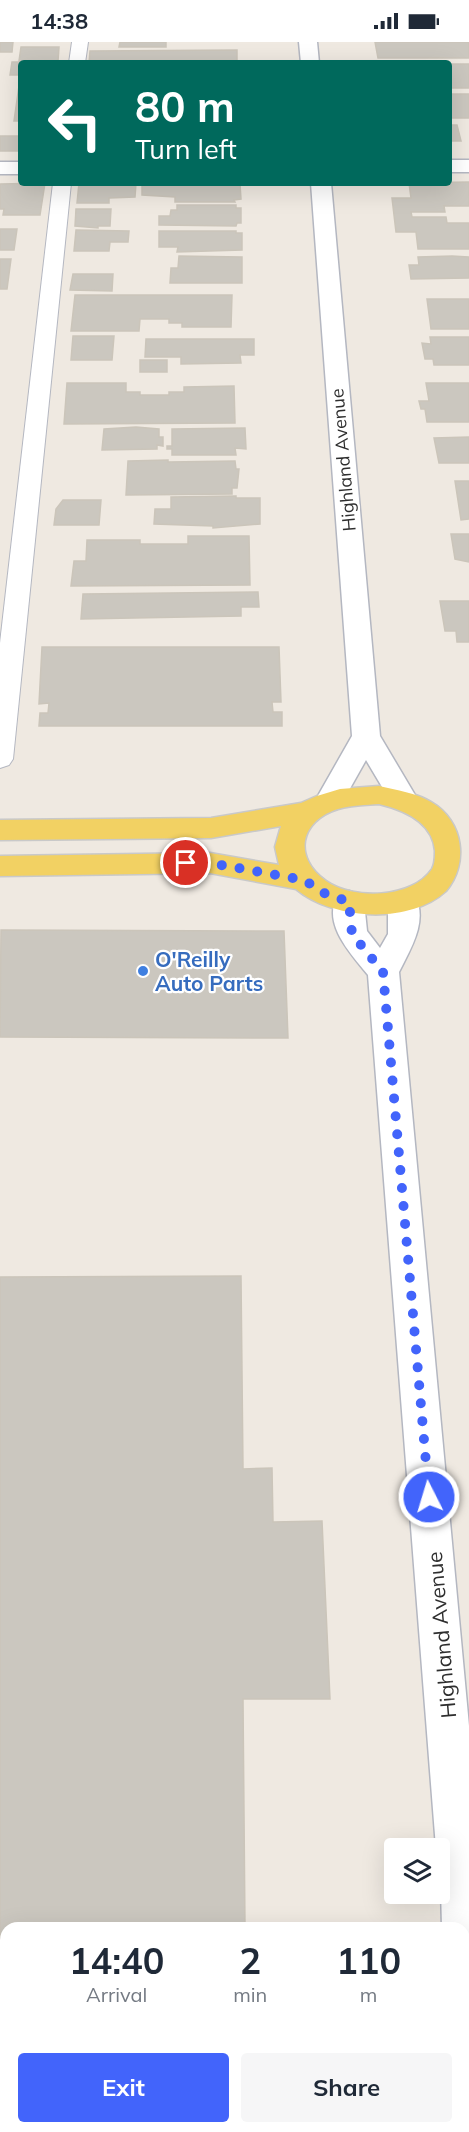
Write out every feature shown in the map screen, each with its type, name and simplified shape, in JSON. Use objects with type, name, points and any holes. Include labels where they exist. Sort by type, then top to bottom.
[{"type":"main road","points":[[0,830],[212,828],[319,806],[353,795],[379,795],[469,826]]},
{"type":"main road","points":[[304,880],[292,862],[289,844],[294,826],[319,806]]},
{"type":"main road","points":[[414,896],[442,878],[450,861],[450,843],[441,826],[415,806]]},
{"type":"main road","points":[[0,866],[210,863],[304,880],[324,893],[349,902],[376,904],[469,883]]},
{"type":"street","points":[[308,42],[310,60]]},
{"type":"street","points":[[452,166],[469,166]]},
{"type":"street","points":[[0,168],[18,168]]},
{"type":"street","name":"Highland Avenue","points":[[321,186],[366,736],[415,806]]},
{"type":"street","points":[[319,806],[366,736]]},
{"type":"street","points":[[349,902],[352,934],[383,972],[403,934],[414,896]]},
{"type":"street","name":"Highland Avenue","points":[[383,972],[464,1922]]},
{"type":"lane","points":[[77,60],[80,42]]},
{"type":"lane","points":[[0,759],[62,186]]},
{"type":"building","points":[[0,42],[13,42],[12,52],[0,52]]},
{"type":"building","points":[[120,42],[166,42],[166,47],[119,47]]},
{"type":"building","points":[[375,42],[469,42],[469,58],[378,58]]},
{"type":"building","points":[[21,47],[59,47],[58,60],[19,60]]},
{"type":"building","points":[[237,50],[237,60],[89,60],[90,51]]},
{"type":"building","points":[[12,62],[18,62],[18,75],[10,75]]},
{"type":"building","points":[[452,64],[469,64],[469,88],[452,88]]},
{"type":"building","points":[[18,93],[18,121],[14,121]]},
{"type":"building","points":[[452,94],[469,94],[469,118],[452,118]]},
{"type":"building","points":[[452,125],[457,125],[461,141],[452,141]]},
{"type":"building","points":[[0,136],[18,136],[18,151],[0,151]]},
{"type":"building","points":[[452,182],[469,182],[469,206],[444,206],[445,212],[411,212],[412,217],[446,217],[447,223],[469,223],[469,249],[418,249],[416,232],[396,232],[392,198],[411,198],[409,186],[452,186]]},
{"type":"building","points":[[0,184],[45,186],[40,215],[3,215],[4,209],[0,209]]},
{"type":"building","points":[[79,186],[136,186],[135,197],[109,198],[109,203],[77,203]]},
{"type":"building","points":[[142,186],[240,186],[241,199],[234,200],[235,202],[175,202],[175,197],[142,195]]},
{"type":"building","points":[[177,205],[236,205],[236,208],[241,208],[241,223],[237,223],[236,226],[159,225],[159,216],[170,216],[171,210],[177,210]]},
{"type":"building","points":[[76,209],[111,209],[110,226],[98,226],[98,228],[75,226]]},
{"type":"building","points":[[0,229],[17,229],[14,250],[0,250]]},
{"type":"building","points":[[76,230],[129,231],[128,242],[110,242],[109,251],[74,251]]},
{"type":"building","points":[[159,231],[236,231],[236,233],[242,233],[242,250],[177,252],[178,247],[159,247]]},
{"type":"building","points":[[179,256],[242,257],[242,283],[170,283],[171,268],[178,268]]},
{"type":"building","points":[[418,257],[469,257],[469,278],[411,279],[409,265],[419,265]]},
{"type":"building","points":[[0,259],[11,259],[7,289],[0,289]]},
{"type":"building","points":[[73,274],[113,274],[112,291],[70,290]]},
{"type":"building","points":[[75,295],[232,295],[231,327],[182,327],[182,323],[169,323],[169,319],[140,319],[139,331],[71,331]]},
{"type":"building","points":[[427,299],[469,299],[469,329],[431,329]]},
{"type":"building","points":[[73,336],[114,336],[112,360],[71,360]]},
{"type":"building","points":[[430,337],[469,337],[469,365],[434,365],[433,359],[425,359],[422,343],[431,344]]},
{"type":"building","points":[[146,339],[254,339],[254,355],[240,355],[241,363],[181,364],[181,357],[145,357]]},
{"type":"building","points":[[140,360],[167,360],[167,372],[140,372]]},
{"type":"building","points":[[67,383],[126,383],[126,392],[140,392],[140,395],[169,395],[169,392],[184,392],[184,387],[234,386],[235,423],[64,424]]},
{"type":"building","points":[[426,383],[469,383],[469,422],[427,422],[425,409],[421,409],[419,401],[429,401]]},
{"type":"building","points":[[136,427],[159,429],[159,437],[163,437],[163,446],[157,445],[157,449],[102,450],[104,429]]},
{"type":"building","points":[[245,428],[246,449],[235,448],[236,455],[172,455],[172,449],[167,449],[167,446],[172,446],[172,429]]},
{"type":"building","points":[[469,437],[469,463],[439,463],[434,438]]},
{"type":"building","points":[[168,460],[168,462],[235,461],[236,469],[239,469],[237,488],[232,488],[232,494],[126,495],[128,461]]},
{"type":"building","points":[[455,481],[469,481],[469,519],[461,520]]},
{"type":"building","points":[[236,496],[236,498],[260,498],[260,524],[213,528],[213,526],[154,524],[155,509],[171,509],[171,497]]},
{"type":"building","points":[[63,500],[101,500],[99,525],[54,525],[56,509]]},
{"type":"building","points":[[451,534],[469,534],[469,562],[455,559]]},
{"type":"building","points":[[188,536],[249,536],[250,585],[71,586],[74,561],[86,561],[87,540],[140,540],[140,544],[188,544]]},
{"type":"building","points":[[258,592],[259,607],[241,607],[241,616],[81,619],[83,594]]},
{"type":"building","points":[[440,601],[469,601],[469,642],[457,642],[456,631],[445,631]]},
{"type":"building","points":[[42,647],[279,647],[281,702],[272,702],[273,712],[282,712],[282,726],[39,726],[40,713],[48,713],[49,703],[39,704]]},
{"type":"building","name":"O'Reilly Auto Parts","points":[[1,930],[284,931],[288,1038],[0,1037]]},
{"type":"building","points":[[241,1276],[243,1469],[272,1468],[273,1522],[322,1521],[330,1699],[243,1699],[245,1922],[0,1922],[0,1277]]},
{"type":"place","name":"O'Reilly Auto Parts","points":[[143,971]]},
{"type":"route","points":[[186,863],[210,863],[304,880],[324,893],[349,902],[352,934],[383,972],[429,1497]]}]
